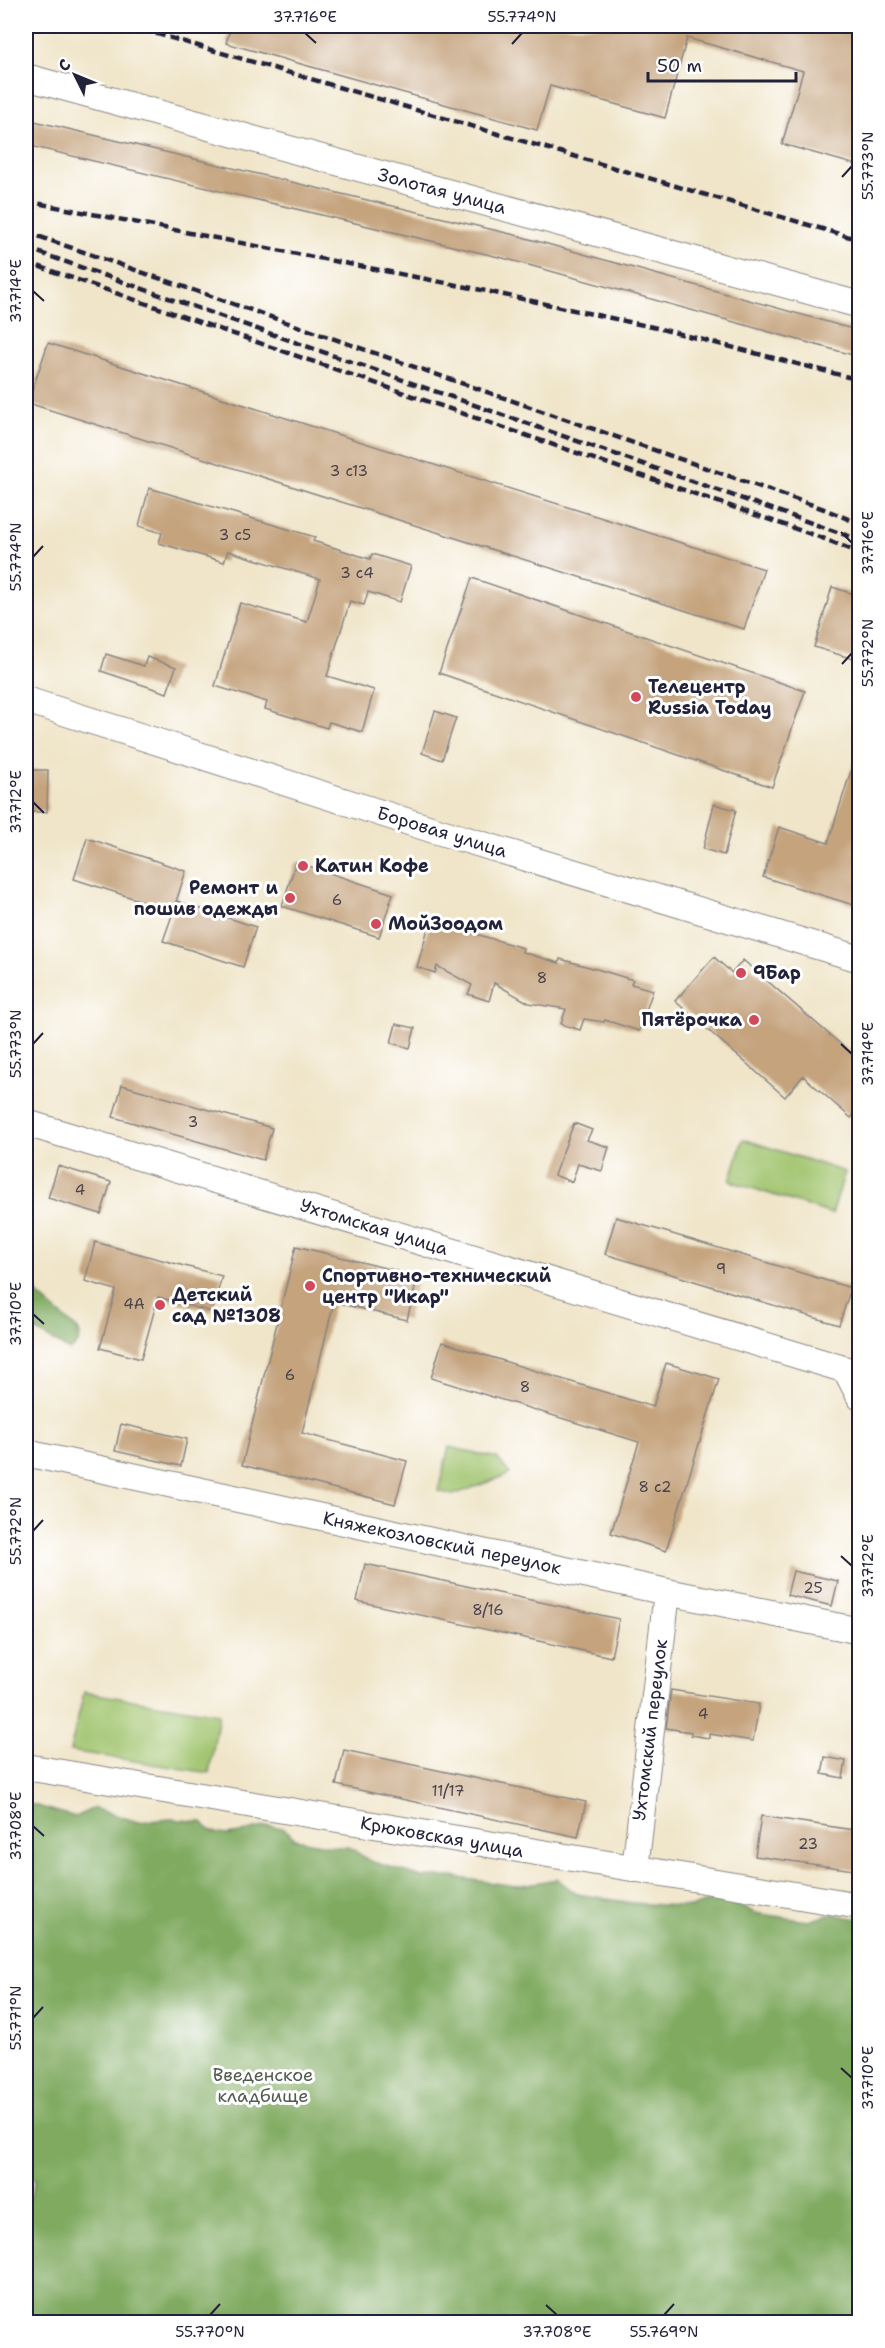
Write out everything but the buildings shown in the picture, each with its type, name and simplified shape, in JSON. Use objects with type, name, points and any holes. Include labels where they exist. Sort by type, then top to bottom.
[{"type":"street","name":"Золотая улица","points":[[26,77],[860,305]]},
{"type":"street","name":"Боровая улица","points":[[26,700],[445,833],[860,959]]},
{"type":"street","name":"Ухтомская улица","points":[[26,1123],[853,1372]]},
{"type":"street","points":[[853,1372],[860,1397]]},
{"type":"street","name":"Княжекозловский переулок","points":[[26,1453],[667,1592],[860,1631]]},
{"type":"street","name":"Ухтомский переулок","points":[[635,1869],[667,1592]]},
{"type":"street","name":"Крюковская улица","points":[[26,1767],[860,1906]]},
{"type":"green space","points":[[743,1139],[845,1172],[832,1214],[730,1181]]},
{"type":"green space","points":[[26,1270],[37,1294],[78,1330],[80,1339],[70,1351],[35,1330],[26,1320]]},
{"type":"green space","points":[[449,1447],[497,1458],[510,1474],[453,1495],[438,1491]]},
{"type":"green space","points":[[84,1692],[219,1714],[209,1773],[70,1751]]},
{"type":"green space","name":"Введенское кладбище","points":[[26,1803],[76,1817],[93,1808],[138,1822],[171,1819],[202,1822],[213,1832],[224,1835],[274,1826],[285,1829],[295,1839],[335,1847],[349,1847],[370,1861],[422,1877],[452,1877],[516,1886],[557,1879],[577,1894],[632,1903],[693,1907],[720,1897],[755,1913],[808,1921],[832,1914],[859,1919],[859,2322],[26,2322],[26,2205],[35,2179],[26,2175]]},
{"type":"railway","points":[[130,26],[860,240]]},
{"type":"railway","points":[[26,201],[472,288],[657,328],[860,380]]},
{"type":"railway","points":[[26,232],[824,509],[860,524]]},
{"type":"railway","points":[[26,248],[860,540]]},
{"type":"railway","points":[[26,262],[860,553]]},
{"type":"place","name":"Телецентр Russia Today","points":[[636,697]]},
{"type":"place","name":"Катин Кофе","points":[[303,866]]},
{"type":"place","name":"Ремонт и пошив одежды","points":[[290,898]]},
{"type":"place","name":"МойЗоодом","points":[[376,924]]},
{"type":"place","name":"9Бар","points":[[741,973]]},
{"type":"place","name":"Пятёрочка","points":[[754,1020]]},
{"type":"place","name":"Спортивно-технический центр \"Икар\"","points":[[310,1286]]},
{"type":"place","name":"Детский сад №1308","points":[[160,1305]]}]
